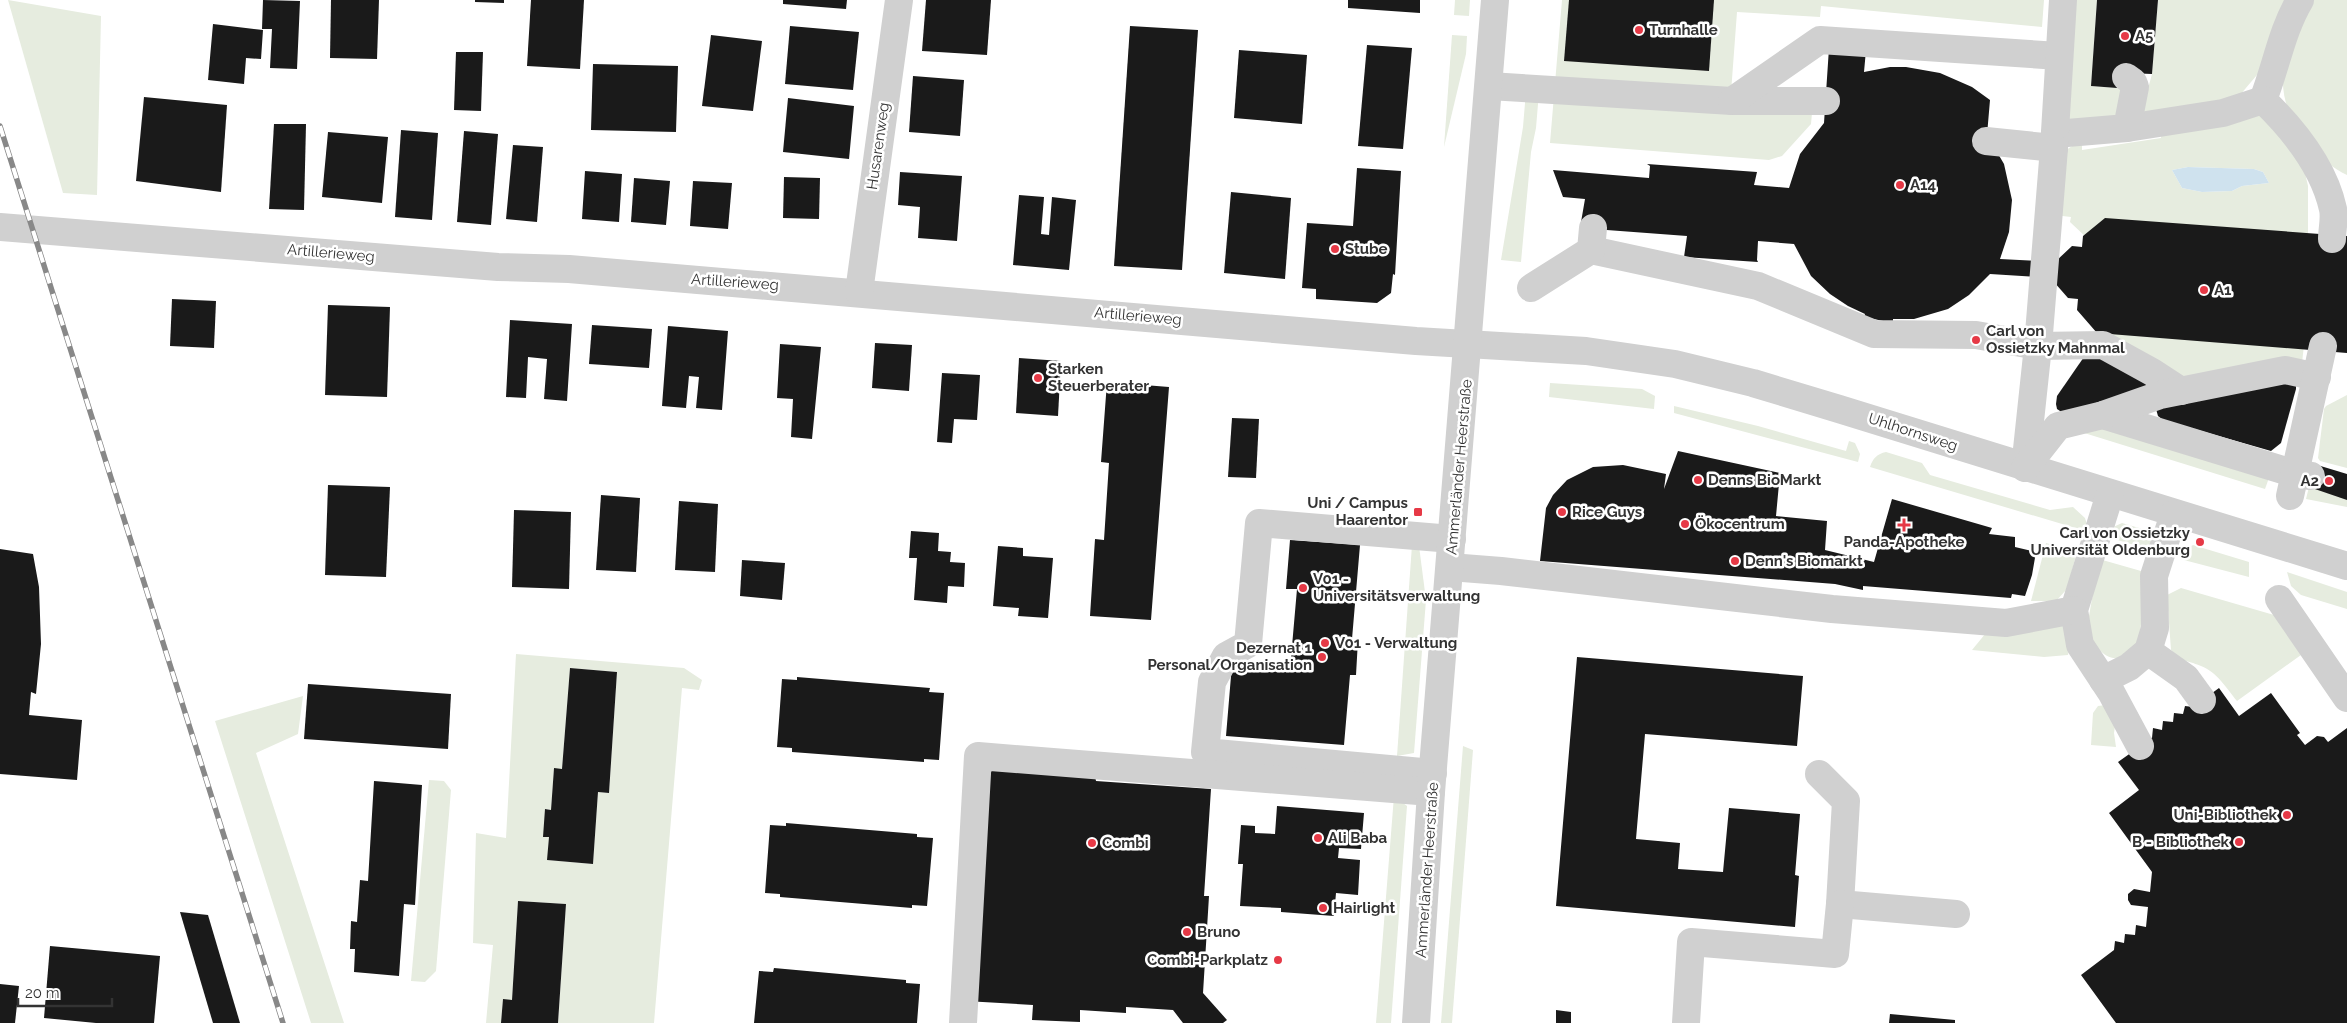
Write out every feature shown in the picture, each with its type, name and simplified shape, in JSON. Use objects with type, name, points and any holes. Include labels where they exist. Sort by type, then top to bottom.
[{"type":"street","name":"Husarenweg","points":[[859,292],[899,0]]},
{"type":"street","name":"Ammerländer Heerstraße","points":[[1416,1023],[1432,782],[1469,343],[1495,0]]},
{"type":"street","points":[[2025,468],[2038,346],[2055,141],[2063,0]]},
{"type":"street","points":[[2263,100],[2275,70],[2285,32],[2300,0]]},
{"type":"street","points":[[1732,101],[1820,40],[2059,56]]},
{"type":"street","points":[[2126,76],[2133,82],[2135,87],[2127,128]]},
{"type":"street","points":[[1489,86],[1732,101],[1826,101]]},
{"type":"street","points":[[1986,142],[2055,141],[2223,113],[2263,100]]},
{"type":"street","points":[[2263,100],[2277,113],[2325,181],[2333,211],[2332,240]]},
{"type":"street","name":"Artillerieweg","points":[[0,227],[498,266],[569,269],[859,292],[1416,341],[1469,343]]},
{"type":"street","points":[[1531,288],[1592,239],[1758,286],[1874,334],[1976,335],[2038,346],[2103,345],[2152,372],[2181,391]]},
{"type":"street","name":"Uhlhornsweg","points":[[1469,343],[1586,351],[1675,364],[1753,383],[2347,566]]},
{"type":"street","points":[[2103,415],[2299,482],[2323,346]]},
{"type":"street","points":[[2025,468],[2058,426],[2103,415],[2160,395],[2286,370],[2317,377]]},
{"type":"street","points":[[2110,494],[2074,610],[2080,646],[2103,680],[2140,746]]},
{"type":"street","points":[[2103,680],[2129,667],[2148,651],[2155,628],[2154,576],[2174,514]]},
{"type":"street","points":[[1432,782],[1205,752],[1212,682],[1226,656],[1248,644],[1259,523],[1452,539]]},
{"type":"street","points":[[1450,567],[1501,571],[1832,609],[2006,622],[2074,610]]},
{"type":"street","points":[[2279,599],[2347,698]]},
{"type":"street","points":[[2148,651],[2186,678],[2202,700]]},
{"type":"street","points":[[963,1023],[978,756],[1432,782]]},
{"type":"street","points":[[1686,1023],[1691,942],[1835,954],[1846,801],[1819,774]]},
{"type":"street","points":[[1840,904],[1956,914]]},
{"type":"shaded area","points":[[8,0],[101,16],[97,195],[63,193]]},
{"type":"shaded area","points":[[1455,0],[1470,0],[1469,16],[1454,15]]},
{"type":"shaded area","points":[[1562,0],[2044,0],[2042,27],[1821,6],[1820,17],[1737,12],[1730,106],[1812,113],[1811,124],[1782,156],[1769,160],[1550,143]]},
{"type":"shaded area","points":[[2070,0],[2097,0],[2091,86],[2117,88],[2118,79],[2126,80],[2120,115],[2069,124]]},
{"type":"shaded area","points":[[2158,0],[2297,0],[2262,69],[2240,95],[2226,106],[2144,114],[2142,90],[2149,85],[2152,74]]},
{"type":"shaded area","points":[[2305,0],[2347,0],[2347,175],[2322,159],[2311,148],[2293,122],[2287,108],[2284,93],[2284,72]]},
{"type":"shaded area","points":[[1452,35],[1467,36],[1466,54],[1444,147]]},
{"type":"shaded area","points":[[1526,91],[1539,92],[1536,128],[1531,152],[1521,262],[1501,260],[1523,127]]},
{"type":"shaded area","points":[[2248,115],[2264,116],[2303,164],[2308,186],[2308,237],[2088,239],[2070,222],[2071,217],[2054,215],[2058,155],[2082,140],[2082,150],[2161,138],[2161,128]],"holes":[[[2188,167],[2254,169],[2263,172],[2269,183],[2242,186],[2232,191],[2202,192],[2182,188],[2172,170]]]},
{"type":"shaded area","points":[[2099,329],[2304,345],[2302,363],[2187,387]]},
{"type":"shaded area","points":[[1550,383],[1642,389],[1655,396],[1654,409],[1549,397]]},
{"type":"shaded area","points":[[2347,395],[2347,468],[2320,461],[2318,458],[2324,409],[2326,406]]},
{"type":"shaded area","points":[[1674,406],[1758,426],[1846,451],[1849,441],[1855,443],[1860,454],[1858,462],[1674,413]]},
{"type":"shaded area","points":[[2113,425],[2270,475],[2265,489],[2081,432]]},
{"type":"shaded area","points":[[1886,452],[1922,463],[1930,475],[2050,510],[2073,507],[2085,518],[2089,532],[1870,467],[1876,457]]},
{"type":"shaded area","points":[[2309,487],[2347,494],[2347,507],[2306,499]]},
{"type":"shaded area","points":[[2122,523],[2146,530],[2152,539],[2150,550],[2108,537],[2111,528]]},
{"type":"shaded area","points":[[2046,543],[2077,552],[2067,589],[2056,601],[2031,601]]},
{"type":"shaded area","points":[[1412,545],[1419,546],[1426,600],[1414,753],[1397,756]]},
{"type":"shaded area","points":[[2193,545],[2249,562],[2249,577],[2180,559],[2184,551]]},
{"type":"shaded area","points":[[2099,559],[2141,571],[2142,611],[2138,642],[2133,649],[2121,657],[2109,657],[2104,654],[2086,633]]},
{"type":"shaded area","points":[[2287,572],[2347,592],[2347,609],[2301,595],[2291,586]]},
{"type":"shaded area","points":[[2181,588],[2274,615],[2301,655],[2237,701],[2212,672],[2183,659],[2171,650],[2167,595]]},
{"type":"shaded area","points":[[2066,625],[2070,641],[2068,655],[2044,657],[1972,650],[1990,628]]},
{"type":"shaded area","points":[[516,654],[684,668],[702,680],[699,690],[682,688],[654,1023],[558,1023],[566,904],[518,901],[512,1000],[503,1000],[501,1023],[486,1023],[493,945],[473,943],[476,833],[506,838]],"holes":[[[570,668],[617,672],[609,793],[598,792],[593,864],[548,860],[549,837],[544,837],[546,809],[551,810],[554,769],[562,769]]]},
{"type":"shaded area","points":[[303,696],[298,734],[256,753],[344,1023],[311,1023],[215,721]]},
{"type":"shaded area","points":[[2106,705],[2116,719],[2114,733],[2116,747],[2091,745],[2093,713],[2098,706]]},
{"type":"shaded area","points":[[1463,746],[1473,750],[1452,1023],[1441,1023]]},
{"type":"shaded area","points":[[429,780],[444,781],[451,790],[436,971],[425,982],[411,981]]},
{"type":"shaded area","points":[[1394,796],[1407,806],[1391,1023],[1376,1023]]},
{"type":"water","points":[[2188,167],[2254,169],[2263,172],[2269,183],[2242,186],[2232,191],[2202,192],[2182,188],[2172,170]]},
{"type":"building","points":[[263,0],[300,1],[297,69],[270,68],[272,29],[262,29]]},
{"type":"building","points":[[331,0],[379,0],[377,59],[330,58]]},
{"type":"building","points":[[475,0],[504,0],[504,3],[475,2]]},
{"type":"building","points":[[531,0],[584,0],[580,69],[527,66]]},
{"type":"building","points":[[783,0],[847,0],[846,9],[783,4]]},
{"type":"building","points":[[926,0],[991,0],[987,55],[922,51]]},
{"type":"building","points":[[1348,0],[1420,0],[1420,13],[1348,8]]},
{"type":"building","name":"Turnhalle","points":[[1569,0],[1714,0],[1709,71],[1564,61]]},
{"type":"building","name":"A5","points":[[2097,0],[2158,0],[2152,74],[2127,73],[2118,79],[2117,88],[2091,86]]},
{"type":"building","points":[[213,24],[263,30],[261,59],[246,58],[244,84],[208,80]]},
{"type":"building","points":[[790,26],[859,32],[853,90],[785,84]]},
{"type":"building","points":[[1130,26],[1198,30],[1182,270],[1114,266]]},
{"type":"building","points":[[711,35],[762,41],[753,111],[702,106]]},
{"type":"building","points":[[1367,45],[1412,48],[1403,149],[1358,146]]},
{"type":"building","name":"A14","points":[[1829,48],[1866,50],[1864,72],[1890,67],[1906,67],[1940,73],[1972,87],[1990,100],[1987,135],[2004,164],[2012,200],[2009,232],[2000,259],[2055,262],[2072,246],[2082,247],[2083,236],[2105,218],[2347,236],[2347,353],[2097,333],[2077,310],[2078,299],[2068,298],[2054,282],[2054,278],[1990,274],[1969,295],[1948,309],[1914,319],[1893,319],[1893,323],[1864,317],[1865,314],[1830,294],[1811,276],[1794,244],[1758,241],[1758,262],[1684,257],[1687,236],[1580,228],[1585,199],[1563,197],[1553,170],[1649,178],[1650,166],[1647,164],[1757,172],[1754,185],[1789,188],[1800,154],[1824,123]]},
{"type":"building","points":[[1239,50],[1307,55],[1302,124],[1234,118]]},
{"type":"building","points":[[456,52],[483,52],[481,111],[454,110]]},
{"type":"building","points":[[593,64],[678,66],[676,132],[591,130]]},
{"type":"building","points":[[913,76],[964,80],[960,136],[909,132]]},
{"type":"building","points":[[144,97],[227,105],[221,192],[136,181]]},
{"type":"building","points":[[788,98],[854,106],[849,159],[783,152]]},
{"type":"building","points":[[274,124],[306,124],[304,210],[269,209]]},
{"type":"building","points":[[401,130],[438,133],[432,220],[395,217]]},
{"type":"building","points":[[464,131],[498,134],[491,225],[457,222]]},
{"type":"building","points":[[328,132],[388,137],[382,203],[322,197]]},
{"type":"building","points":[[513,145],[543,147],[537,222],[506,219]]},
{"type":"building","points":[[1357,168],[1401,171],[1395,275],[1393,274],[1391,293],[1377,303],[1316,299],[1316,289],[1302,288],[1307,223],[1353,226]]},
{"type":"building","points":[[585,171],[622,174],[619,222],[582,219]]},
{"type":"building","points":[[900,172],[962,176],[957,241],[918,238],[920,207],[898,205]]},
{"type":"building","points":[[784,177],[820,178],[819,219],[783,218]]},
{"type":"building","points":[[634,178],[670,181],[666,225],[631,222]]},
{"type":"building","points":[[693,181],[732,183],[728,229],[690,226]]},
{"type":"building","points":[[1231,192],[1291,198],[1285,279],[1224,273]]},
{"type":"building","points":[[1019,195],[1044,197],[1041,234],[1049,235],[1052,197],[1076,200],[1069,270],[1013,265]]},
{"type":"building","points":[[172,299],[216,301],[214,348],[170,346]]},
{"type":"building","points":[[328,305],[390,307],[387,397],[325,395]]},
{"type":"building","points":[[510,320],[572,324],[567,401],[544,399],[547,359],[528,357],[526,398],[506,397]]},
{"type":"building","points":[[592,325],[652,329],[649,368],[589,364]]},
{"type":"building","points":[[668,326],[728,331],[722,410],[696,408],[699,377],[689,376],[686,408],[662,406]]},
{"type":"building","points":[[875,343],[912,345],[909,391],[872,388]]},
{"type":"building","points":[[780,344],[821,347],[812,439],[791,437],[793,399],[777,398]]},
{"type":"building","points":[[2094,349],[2155,387],[2063,413],[2057,409],[2057,396],[2086,354]]},
{"type":"building","points":[[1019,358],[1061,361],[1058,416],[1016,413]]},
{"type":"building","points":[[942,373],[980,375],[977,420],[954,419],[952,443],[937,442]]},
{"type":"building","points":[[2283,374],[2296,383],[2296,389],[2281,443],[2271,451],[2163,420],[2158,416],[2156,409]]},
{"type":"building","points":[[1107,382],[1169,387],[1151,620],[1090,616],[1095,539],[1104,540],[1109,463],[1101,462]]},
{"type":"building","points":[[1232,418],[1259,419],[1256,478],[1228,477]]},
{"type":"building","name":"Ökocentrum","points":[[1678,451],[1780,473],[1776,516],[1827,521],[1825,550],[1874,562],[1892,499],[1992,528],[1989,534],[2015,537],[2015,547],[2036,552],[2032,575],[2025,596],[2012,594],[2011,598],[1863,586],[1863,590],[1835,584],[1540,561],[1546,508],[1553,495],[1567,480],[1593,467],[1623,465],[1666,474],[1664,489]]},
{"type":"building","name":"A2","points":[[2314,464],[2347,474],[2347,500],[2309,487]]},
{"type":"building","points":[[328,485],[390,487],[386,577],[325,575]]},
{"type":"building","points":[[601,495],[640,498],[636,572],[596,570]]},
{"type":"building","points":[[679,501],[718,504],[715,572],[675,570]]},
{"type":"building","points":[[514,510],[571,512],[569,589],[512,587]]},
{"type":"building","points":[[911,531],[939,533],[938,551],[951,552],[950,562],[965,563],[964,587],[948,586],[947,603],[914,600],[917,558],[909,558]]},
{"type":"building","name":"V01 - Verwaltung","points":[[1290,540],[1360,545],[1352,639],[1358,640],[1356,675],[1350,675],[1344,745],[1226,736],[1232,664],[1290,669],[1297,589],[1286,589]]},
{"type":"building","points":[[998,546],[1023,548],[1023,556],[1053,558],[1048,618],[1018,616],[1019,608],[993,606]]},
{"type":"building","points":[[0,549],[33,554],[39,587],[41,644],[36,694],[31,692],[29,715],[82,720],[77,780],[0,774]]},
{"type":"building","points":[[742,560],[785,563],[782,600],[740,596]]},
{"type":"building","points":[[1577,657],[1803,676],[1797,746],[1645,734],[1636,839],[1680,843],[1678,869],[1723,872],[1729,808],[1800,814],[1795,875],[1799,876],[1795,927],[1556,906]]},
{"type":"building","points":[[570,668],[617,672],[609,793],[598,792],[593,864],[547,860],[549,837],[543,837],[545,809],[551,810],[554,768],[562,769]]},
{"type":"building","points":[[797,677],[930,688],[929,692],[944,693],[939,760],[924,759],[924,762],[792,752],[792,748],[777,747],[782,679],[797,680]]},
{"type":"building","points":[[308,684],[451,694],[448,749],[304,739]]},
{"type":"building","name":"B - Bibliothek","points":[[2219,688],[2239,716],[2271,693],[2300,733],[2297,735],[2305,745],[2317,736],[2324,737],[2328,742],[2347,728],[2347,1023],[2116,1023],[2081,975],[2114,950],[2115,941],[2124,943],[2125,934],[2135,935],[2136,925],[2146,927],[2148,907],[2131,905],[2128,900],[2128,894],[2134,889],[2150,892],[2152,872],[2109,813],[2139,790],[2118,762],[2142,745],[2143,736],[2152,738],[2153,728],[2162,730],[2163,721],[2173,722],[2174,713],[2183,714],[2185,706],[2193,707]]},
{"type":"building","name":"Combi","points":[[996,767],[1095,776],[1096,781],[1211,789],[1204,896],[1209,896],[1203,993],[1227,1020],[1223,1023],[1183,1023],[1173,1010],[1126,1007],[1126,1013],[1080,1010],[1080,1022],[1032,1020],[1033,1005],[965,1001],[982,780]]},
{"type":"building","points":[[374,781],[422,785],[415,905],[404,904],[399,976],[354,972],[355,949],[350,949],[351,921],[357,922],[360,880],[368,881]]},
{"type":"building","points":[[1277,806],[1364,813],[1361,849],[1339,848],[1338,858],[1360,860],[1358,895],[1336,893],[1334,916],[1281,912],[1281,908],[1240,906],[1243,864],[1238,864],[1241,825],[1255,826],[1255,833],[1275,834]]},
{"type":"building","points":[[786,823],[917,834],[917,837],[933,838],[927,906],[912,905],[912,908],[780,897],[780,894],[765,893],[770,825],[786,826]]},
{"type":"building","points":[[518,901],[566,904],[558,1023],[501,1023],[503,999],[512,1000]]},
{"type":"building","points":[[180,912],[208,915],[240,1023],[213,1023]]},
{"type":"building","points":[[50,946],[160,956],[154,1023],[96,1023],[44,1018]]},
{"type":"building","points":[[774,968],[906,980],[906,983],[920,984],[917,1023],[754,1023],[759,971],[773,972]]},
{"type":"building","points":[[0,984],[19,986],[15,1023],[0,1023]]},
{"type":"building","points":[[1556,1010],[1571,1012],[1571,1023],[1556,1023]]},
{"type":"building","points":[[1890,1014],[1955,1020],[1955,1023],[1889,1023]]},
{"type":"railway","points":[[0,126],[283,1023]]},
{"type":"place","name":"Turnhalle","points":[[1639,30]]},
{"type":"place","name":"A5","points":[[2125,36]]},
{"type":"place","name":"A14","points":[[1900,185]]},
{"type":"place","name":"Stube","points":[[1335,249]]},
{"type":"place","name":"A1","points":[[2204,290]]},
{"type":"place","name":"Carl von Ossietzky Mahnmal","points":[[1976,340]]},
{"type":"place","name":"Starken Steuerberater","points":[[1038,378]]},
{"type":"place","name":"Denns BioMarkt","points":[[1698,480]]},
{"type":"place","name":"A2","points":[[2329,481]]},
{"type":"place","name":"Uni / Campus Haarentor","points":[[1418,512]]},
{"type":"place","name":"Rice Guys","points":[[1562,512]]},
{"type":"place","name":"Ökocentrum","points":[[1685,524]]},
{"type":"place","name":"Panda-Apotheke","points":[[1904,525]]},
{"type":"place","name":"Carl von Ossietzky Universität Oldenburg","points":[[2200,542]]},
{"type":"place","name":"Denn's Biomarkt","points":[[1735,561]]},
{"type":"place","name":"V01 - Universitätsverwaltung","points":[[1303,588]]},
{"type":"place","name":"V01 - Verwaltung","points":[[1325,643]]},
{"type":"place","name":"Dezernat 1 Personal/Organisation","points":[[1322,657]]},
{"type":"place","name":"Uni-Bibliothek","points":[[2287,815]]},
{"type":"place","name":"Ali Baba","points":[[1318,838]]},
{"type":"place","name":"B - Bibliothek","points":[[2239,842]]},
{"type":"place","name":"Combi","points":[[1092,843]]},
{"type":"place","name":"Hairlight","points":[[1323,908]]},
{"type":"place","name":"Bruno","points":[[1187,932]]},
{"type":"place","name":"Combi-Parkplatz","points":[[1278,960]]}]
